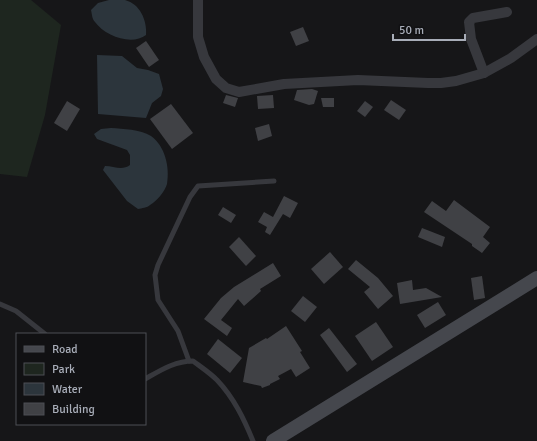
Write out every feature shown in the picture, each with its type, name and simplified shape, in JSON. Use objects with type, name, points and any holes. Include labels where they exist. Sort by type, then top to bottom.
[{"type":"main road","points":[[273,441],[537,278]]},
{"type":"street","points":[[198,0],[198,37],[204,57],[216,79],[226,88],[239,92],[284,84],[358,80],[441,83],[456,81],[484,73],[511,58],[537,39]]},
{"type":"street","points":[[484,73],[471,39],[470,22],[473,18],[507,12]]},
{"type":"lane","points":[[189,361],[178,331],[158,300],[155,275],[158,264],[190,197],[198,186],[274,181]]},
{"type":"lane","points":[[0,304],[16,311],[44,333]]},
{"type":"lane","points":[[146,378],[182,361],[193,361],[216,379],[229,394],[241,413],[253,441]]},
{"type":"green space","points":[[0,0],[31,0],[61,25],[45,115],[27,177],[0,174]]},
{"type":"water","points":[[109,0],[125,0],[135,5],[142,13],[144,18],[146,35],[134,40],[119,38],[99,27],[93,19],[91,10],[98,3]]},
{"type":"water","points":[[97,55],[122,56],[137,68],[159,74],[163,89],[161,96],[152,103],[146,118],[98,114]]},
{"type":"water","points":[[111,128],[131,130],[147,134],[156,140],[163,151],[168,171],[167,184],[160,196],[147,207],[138,209],[127,201],[103,170],[105,166],[124,168],[130,165],[130,155],[127,150],[97,139],[94,134],[101,129]]},
{"type":"building","points":[[303,27],[309,41],[296,46],[290,32]]},
{"type":"building","points":[[146,41],[159,60],[149,67],[136,48]]},
{"type":"building","points":[[312,89],[318,91],[314,104],[309,105],[294,100],[297,90]]},
{"type":"building","points":[[226,95],[238,98],[235,107],[223,103]]},
{"type":"building","points":[[273,95],[274,108],[258,109],[257,96]]},
{"type":"building","points":[[321,98],[334,98],[334,107],[323,107]]},
{"type":"building","points":[[391,100],[406,110],[399,120],[384,110]]},
{"type":"building","points":[[67,101],[80,109],[67,131],[54,123]]},
{"type":"building","points":[[365,101],[373,107],[365,117],[357,111]]},
{"type":"building","points":[[171,104],[193,133],[172,149],[150,119]]},
{"type":"building","points":[[269,124],[272,136],[258,141],[255,128]]},
{"type":"building","points":[[284,196],[298,203],[290,218],[283,214],[270,235],[265,232],[267,227],[258,222],[264,212],[273,217]]},
{"type":"building","points":[[454,200],[490,227],[483,237],[490,243],[482,253],[472,246],[472,244],[424,212],[432,201],[446,211]]},
{"type":"building","points":[[223,207],[236,215],[231,223],[218,215]]},
{"type":"building","points":[[422,228],[445,237],[442,247],[418,237]]},
{"type":"building","points":[[239,237],[256,256],[246,266],[229,247]]},
{"type":"building","points":[[330,252],[343,267],[324,284],[311,269]]},
{"type":"building","points":[[356,260],[378,278],[393,296],[378,309],[364,292],[370,287],[348,269]]},
{"type":"building","points":[[273,263],[281,276],[260,289],[261,291],[244,306],[238,299],[221,320],[232,328],[227,336],[204,319],[221,298],[234,287]]},
{"type":"building","points":[[482,276],[485,298],[474,300],[471,278]]},
{"type":"building","points":[[412,280],[413,290],[426,288],[442,297],[400,304],[397,283]]},
{"type":"building","points":[[303,296],[317,307],[305,322],[291,311]]},
{"type":"building","points":[[438,302],[446,315],[425,328],[417,315]]},
{"type":"building","points":[[376,322],[393,347],[372,361],[355,336]]},
{"type":"building","points":[[286,326],[302,351],[300,352],[310,368],[296,377],[291,369],[278,376],[280,379],[262,388],[261,386],[243,382],[249,348],[266,338],[267,339]]},
{"type":"building","points":[[329,328],[357,364],[347,372],[320,335]]},
{"type":"building","points":[[218,339],[242,358],[230,373],[207,354]]}]
